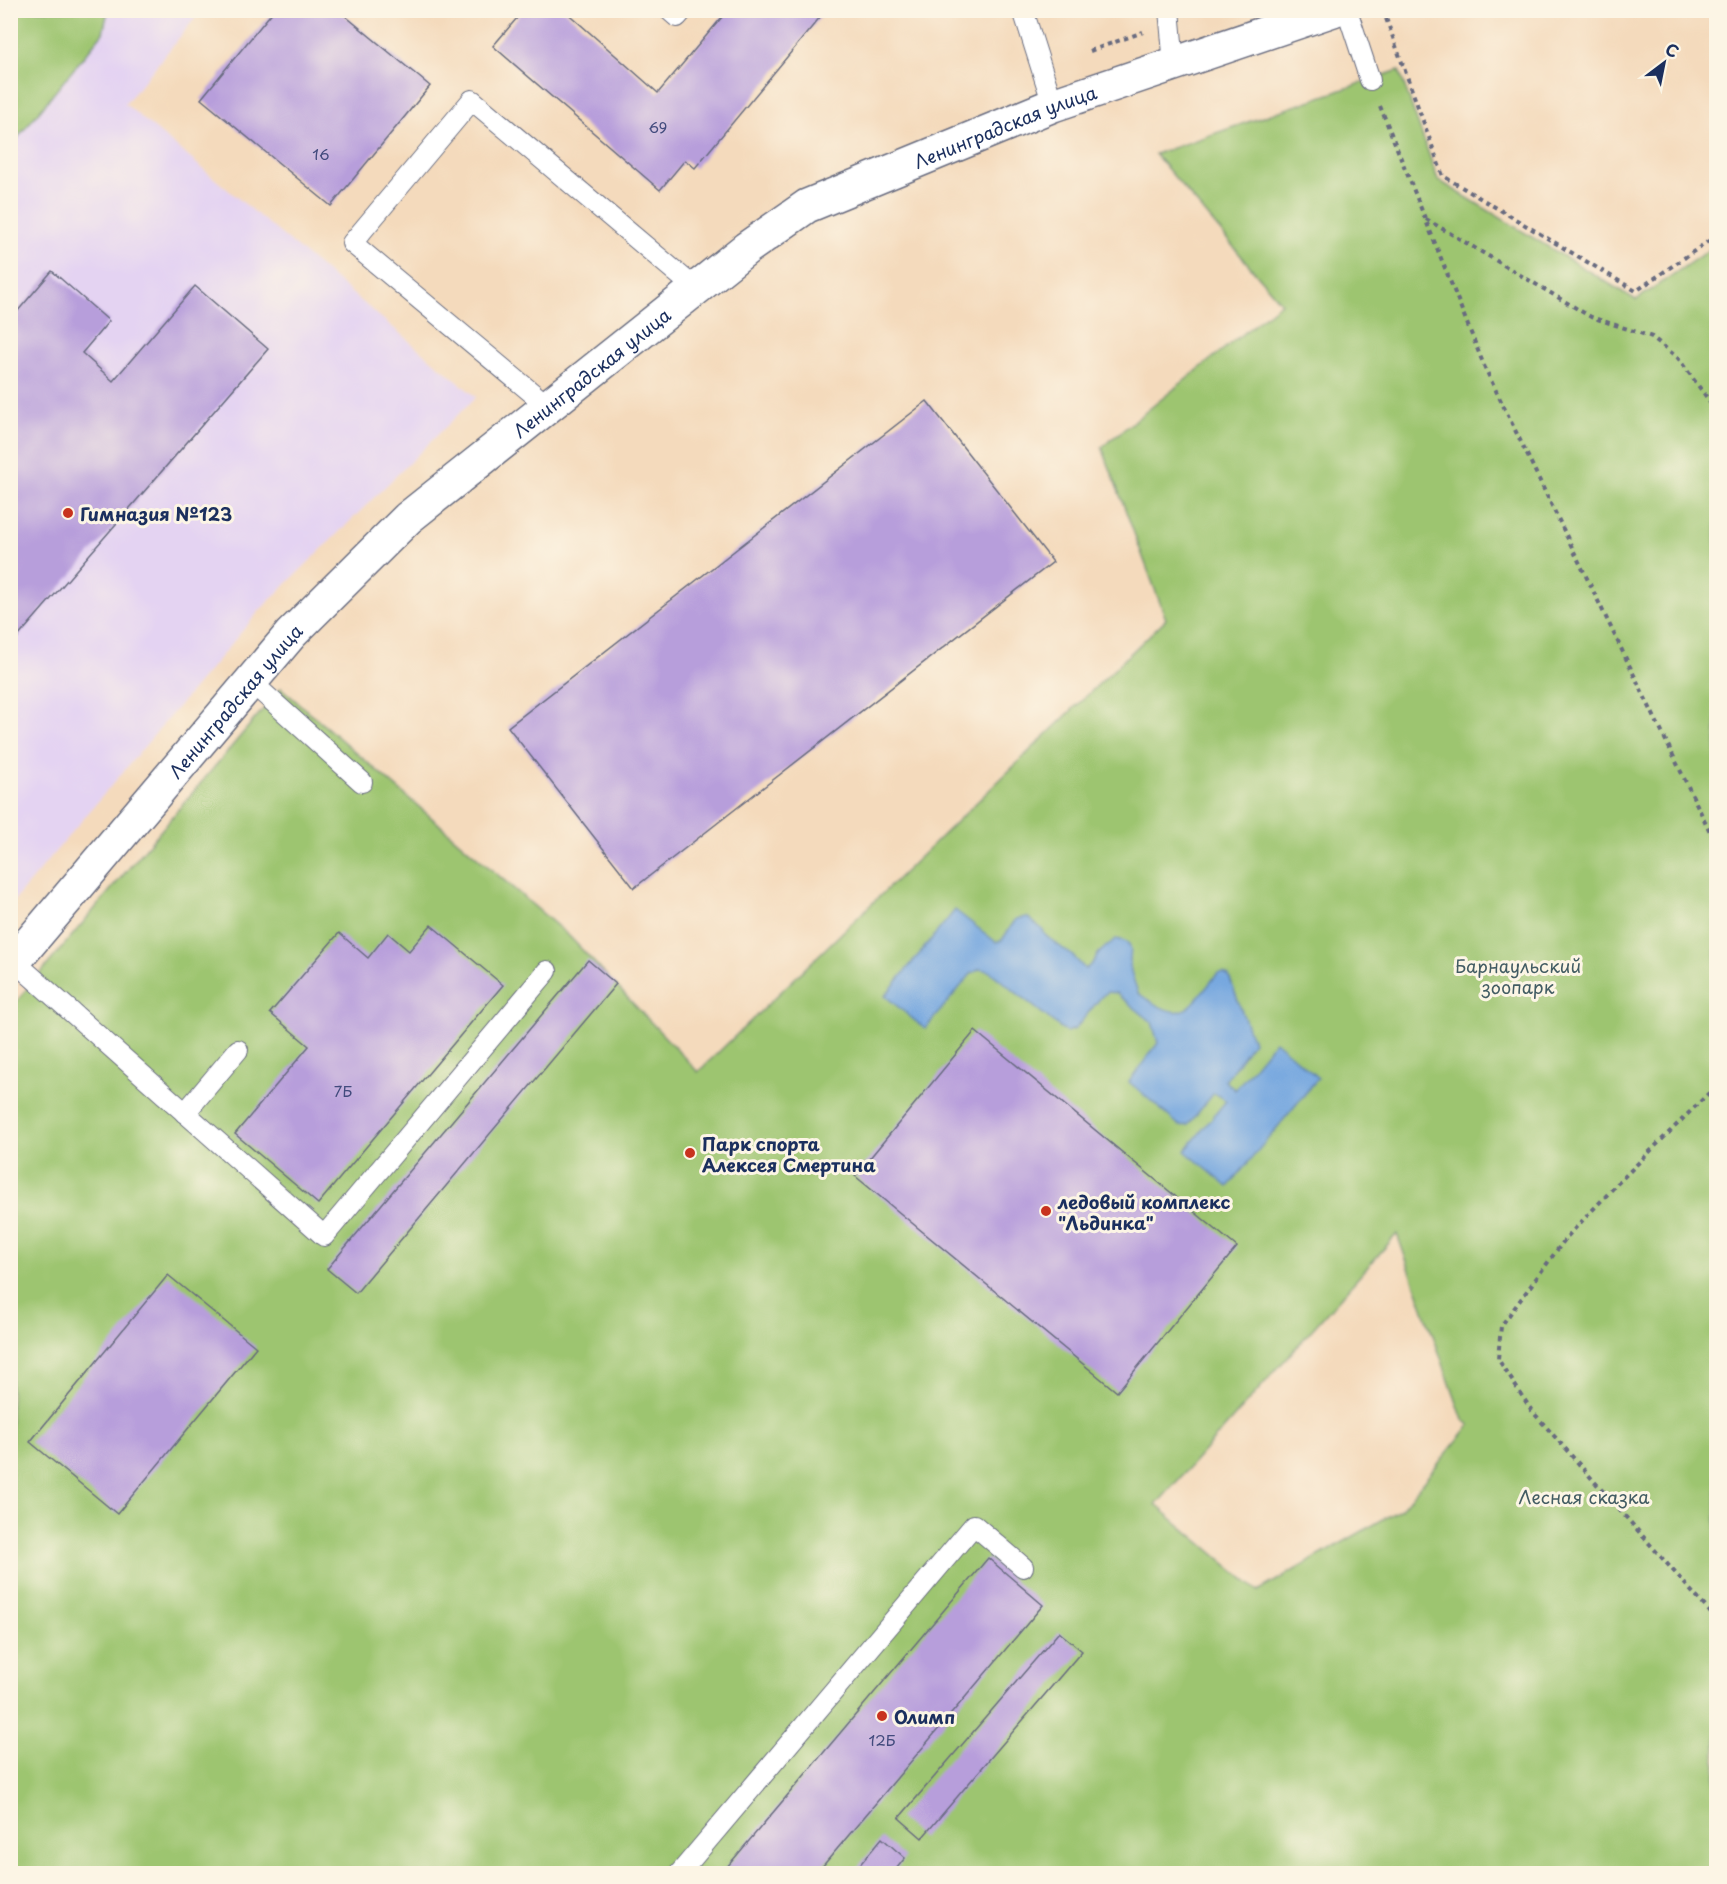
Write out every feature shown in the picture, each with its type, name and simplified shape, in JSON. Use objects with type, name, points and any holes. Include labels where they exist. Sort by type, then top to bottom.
[{"type":"street","name":"Ленинградская улица","points":[[12,964],[291,634],[408,518],[747,248],[807,206],[1053,105],[1333,10]]},
{"type":"lane","points":[[669,10],[677,17],[683,10]]},
{"type":"lane","points":[[1023,10],[1053,105]]},
{"type":"lane","points":[[1169,10],[1174,64]]},
{"type":"lane","points":[[1347,10],[1370,80]]},
{"type":"lane","points":[[549,407],[352,243],[472,100],[696,289]]},
{"type":"lane","points":[[250,681],[362,782]]},
{"type":"lane","points":[[12,964],[324,1236],[548,971]]},
{"type":"lane","points":[[185,1113],[238,1050]]},
{"type":"lane","points":[[679,1874],[974,1525],[1023,1567]]},
{"type":"path","points":[[1383,10],[1443,176],[1636,291],[1716,236]]},
{"type":"path","points":[[1370,80],[1485,368],[1716,844]]},
{"type":"path","points":[[1425,218],[1591,317],[1652,337],[1678,358],[1716,410]]},
{"type":"path","points":[[1716,1086],[1566,1238],[1501,1326],[1498,1359],[1532,1411],[1716,1619]]},
{"type":"shaded area","points":[[11,11],[201,11],[125,104],[476,397],[260,610],[11,904]]},
{"type":"green space","points":[[11,10],[108,11],[103,33],[11,146]]},
{"type":"green space","name":"Парк спорта Алексея Смертина","points":[[1399,70],[1438,180],[1636,300],[1716,245],[1716,1873],[11,1874],[11,1008],[281,688],[570,937],[698,1072],[1166,619],[1102,447],[1281,303],[1155,154]],"holes":[[[1397,1234],[1463,1420],[1470,1425],[1401,1509],[1258,1591],[1156,1505]]]},
{"type":"water","points":[[955,910],[996,942],[1002,940],[1016,919],[1027,917],[1085,969],[1092,964],[1101,951],[1116,939],[1123,940],[1130,948],[1130,968],[1138,993],[1166,1009],[1184,1010],[1199,997],[1218,973],[1224,973],[1229,976],[1253,1042],[1225,1081],[1235,1090],[1275,1041],[1318,1078],[1228,1187],[1185,1151],[1226,1101],[1214,1093],[1188,1125],[1180,1126],[1129,1082],[1158,1043],[1152,1022],[1116,993],[1108,992],[1102,996],[1075,1029],[1066,1032],[989,971],[980,969],[971,974],[925,1029],[885,996]]},
{"type":"building","points":[[274,10],[338,10],[430,86],[331,206],[201,99]]},
{"type":"building","points":[[524,10],[564,10],[658,93],[728,10],[826,10],[695,168],[685,160],[660,190],[493,46]]},
{"type":"building","name":"Гимназия №123","points":[[52,271],[109,321],[82,353],[113,381],[195,286],[268,349],[10,646],[10,320]]},
{"type":"building","points":[[927,401],[1053,562],[634,888],[508,727]]},
{"type":"building","points":[[431,925],[503,985],[318,1204],[235,1134],[309,1046],[270,1013],[339,933],[368,958],[388,933],[409,951]]},
{"type":"building","points":[[588,960],[616,984],[356,1293],[327,1269]]},
{"type":"building","name":"ледовый комплекс \"Льдинка\"","points":[[975,1031],[1237,1247],[1117,1392],[855,1176]]},
{"type":"building","points":[[168,1275],[256,1347],[117,1514],[30,1442]]},
{"type":"building","points":[[988,1558],[1043,1605],[816,1874],[721,1874]]},
{"type":"building","points":[[1059,1632],[1082,1651],[922,1838],[899,1818]]},
{"type":"building","points":[[882,1838],[905,1858],[892,1874],[852,1874]]},
{"type":"place","name":"Гимназия №123","points":[[68,513]]},
{"type":"place","name":"Парк спорта Алексея Смертина","points":[[690,1153]]},
{"type":"place","name":"ледовый комплекс \"Льдинка\"","points":[[1046,1211]]},
{"type":"place","name":"Олимп","points":[[882,1716]]},
{"type":"park label","name":"Барнаульский зоопарк","points":[[1518,975]]},
{"type":"park label","name":"Лесная сказка","points":[[1584,1496]]}]
